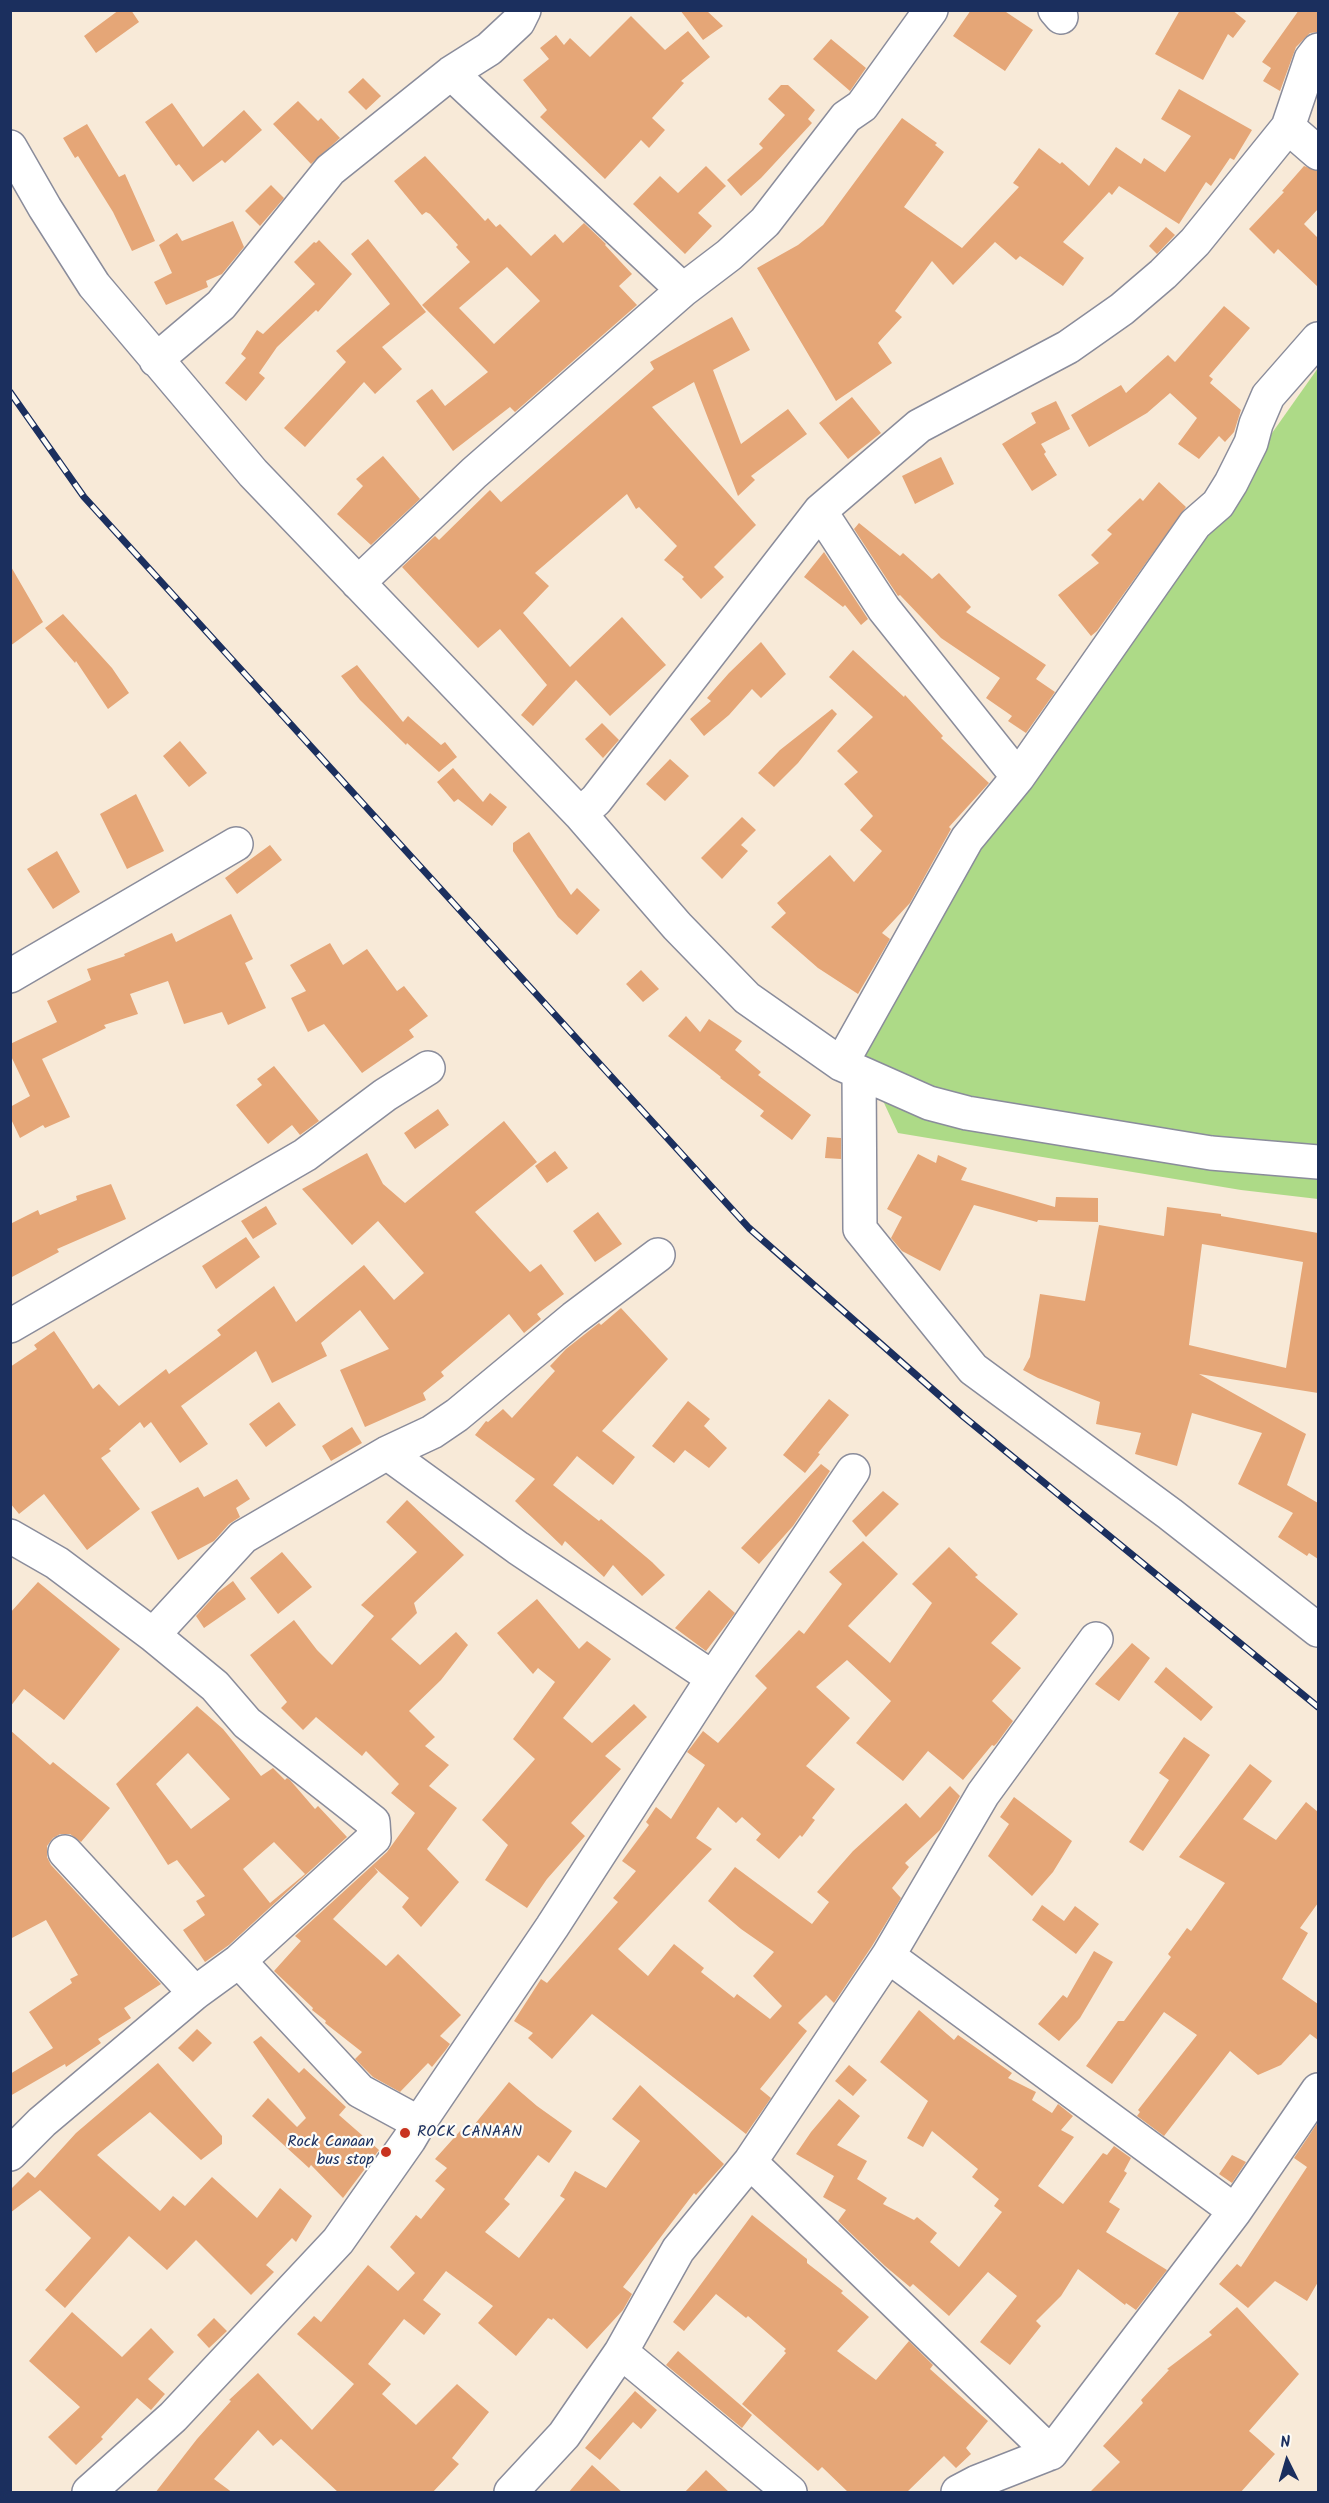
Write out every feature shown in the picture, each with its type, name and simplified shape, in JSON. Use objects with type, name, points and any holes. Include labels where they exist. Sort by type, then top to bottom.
[{"type":"street","points":[[156,360],[221,305],[330,170],[451,73],[489,50],[518,22],[524,10]]},
{"type":"street","points":[[358,583],[474,473],[683,290],[729,255],[765,222],[846,117],[867,100],[931,10]]},
{"type":"street","points":[[580,814],[596,800],[820,511],[919,426],[1068,347],[1122,309],[1163,274],[1195,242],[1288,127],[1311,59],[1318,50]]},
{"type":"street","points":[[451,73],[683,290]]},
{"type":"street","points":[[1288,127],[1318,153]]},
{"type":"street","points":[[10,147],[45,208],[94,285],[253,473],[580,814],[677,926],[734,986],[772,1017],[850,1068],[929,1103],[967,1113],[1211,1153],[1318,1162]]},
{"type":"street","points":[[1318,339],[1268,396],[1251,443],[1218,504],[1195,524],[1018,777],[967,839],[850,1068],[860,1229],[973,1369],[1170,1514],[1318,1630]]},
{"type":"street","points":[[820,511],[884,609],[1018,777]]},
{"type":"street","points":[[10,976],[236,844]]},
{"type":"street","points":[[10,1326],[305,1155],[385,1095],[428,1068]]},
{"type":"street","points":[[153,1635],[243,1536],[387,1453],[432,1432],[458,1415],[574,1318],[658,1255]]},
{"type":"street","points":[[387,1453],[518,1548],[712,1678]]},
{"type":"street","points":[[89,2493],[173,2416],[338,2241],[552,1927],[712,1678],[854,1472]]},
{"type":"street","points":[[10,1536],[57,1563],[153,1635],[215,1686],[247,1723],[373,1822],[374,1838],[239,1960],[195,1993],[42,2122],[10,2154]]},
{"type":"street","points":[[511,2493],[564,2435],[621,2352],[678,2250],[750,2162],[888,1956],[983,1794],[1096,1639]]},
{"type":"street","points":[[65,1852],[195,1993]]},
{"type":"street","points":[[888,1956],[1235,2211]]},
{"type":"street","points":[[239,1960],[360,2091],[419,2123]]},
{"type":"street","points":[[958,2493],[977,2482],[1051,2453],[1235,2211],[1318,2090]]},
{"type":"street","points":[[750,2162],[1051,2453]]},
{"type":"street","points":[[621,2352],[790,2493]]},
{"type":"green space","points":[[1318,368],[1318,1199],[1241,1190],[898,1133],[850,1030]]},
{"type":"building","points":[[119,10],[131,10],[139,22],[96,53],[84,36]]},
{"type":"building","points":[[680,10],[706,10],[723,26],[703,40]]},
{"type":"building","points":[[971,10],[1003,10],[1033,30],[1005,71],[953,36]]},
{"type":"building","points":[[1180,10],[1232,10],[1246,21],[1233,38],[1228,34],[1203,80],[1155,54]]},
{"type":"building","points":[[1299,10],[1318,10],[1318,32],[1310,33],[1296,47],[1280,91],[1263,81],[1271,68],[1262,62]]},
{"type":"building","points":[[631,16],[665,50],[688,31],[710,57],[681,81],[684,83],[652,118],[665,130],[649,148],[641,140],[605,179],[540,117],[547,110],[523,80],[549,59],[540,48],[556,35],[564,45],[570,38],[590,57]]},
{"type":"building","points":[[831,39],[866,68],[850,91],[813,59]]},
{"type":"building","points":[[363,78],[381,96],[366,110],[348,92]]},
{"type":"building","points":[[781,85],[788,85],[815,110],[808,119],[812,123],[741,196],[727,180],[763,148],[759,144],[785,115],[768,99]]},
{"type":"building","points":[[1179,89],[1252,130],[1234,160],[1230,158],[1211,186],[1206,182],[1179,224],[1119,186],[1112,195],[1109,192],[1063,242],[1084,258],[1063,286],[1020,256],[1016,260],[995,242],[953,285],[932,261],[895,311],[902,317],[878,343],[892,363],[836,401],[757,268],[798,245],[823,225],[902,118],[937,143],[935,145],[944,152],[904,207],[962,248],[1019,187],[1013,183],[1039,148],[1060,164],[1062,162],[1089,186],[1116,147],[1141,164],[1144,158],[1165,172],[1191,136],[1161,119]]},
{"type":"building","points":[[298,101],[318,121],[321,118],[340,138],[311,164],[273,124]]},
{"type":"building","points":[[172,103],[203,147],[244,110],[262,130],[225,163],[222,160],[193,182],[179,164],[176,166],[145,122]]},
{"type":"building","points":[[87,124],[119,177],[125,174],[155,241],[132,251],[113,212],[78,156],[75,158],[63,138]]},
{"type":"building","points":[[425,156],[485,221],[488,218],[496,227],[500,224],[531,256],[555,234],[563,243],[584,223],[632,274],[619,286],[637,305],[515,412],[510,407],[453,451],[416,401],[432,389],[445,406],[488,372],[422,305],[470,262],[430,214],[426,212],[422,215],[394,181]],"holes":[[[507,267],[540,301],[494,344],[459,308]]]},
{"type":"building","points":[[706,166],[726,186],[698,213],[712,226],[685,254],[633,204],[660,176],[678,193]]},
{"type":"building","points":[[1304,166],[1318,171],[1318,209],[1304,224],[1318,238],[1318,287],[1278,249],[1274,254],[1249,229],[1284,192],[1282,191]]},
{"type":"building","points":[[271,185],[284,198],[260,226],[245,211]]},
{"type":"building","points":[[233,221],[244,247],[222,274],[206,281],[208,287],[166,305],[154,282],[172,273],[159,245],[177,233],[182,241]]},
{"type":"building","points":[[1166,227],[1175,235],[1157,254],[1149,246]]},
{"type":"building","points":[[368,239],[426,312],[382,347],[402,369],[375,394],[364,382],[305,447],[284,428],[346,362],[336,351],[390,304],[351,254]]},
{"type":"building","points":[[319,240],[352,274],[318,312],[316,310],[277,347],[259,373],[265,378],[246,401],[225,383],[246,358],[241,354],[257,330],[263,334],[315,284],[294,262],[314,242]]},
{"type":"building","points":[[1224,306],[1250,328],[1209,376],[1213,379],[1210,383],[1241,410],[1234,432],[1225,442],[1219,436],[1199,459],[1178,444],[1197,418],[1170,393],[1147,413],[1089,447],[1071,415],[1121,385],[1126,393],[1168,355],[1175,362]]},
{"type":"building","points":[[732,317],[750,350],[713,370],[741,444],[788,409],[807,434],[751,476],[755,480],[738,496],[694,382],[652,407],[756,525],[714,567],[724,577],[701,599],[682,579],[684,577],[664,560],[677,546],[639,507],[636,509],[627,494],[535,573],[549,586],[523,613],[570,667],[622,617],[666,665],[610,716],[576,680],[533,726],[521,715],[547,685],[500,629],[478,648],[402,567],[435,536],[439,540],[490,490],[501,502],[654,369],[650,362]]},
{"type":"building","points":[[852,397],[881,433],[848,459],[819,423]]},
{"type":"building","points":[[1056,401],[1070,429],[1041,444],[1046,452],[1044,454],[1057,475],[1032,491],[1002,444],[1036,423],[1031,413]]},
{"type":"building","points":[[383,456],[420,499],[371,545],[337,514],[363,486],[356,479]]},
{"type":"building","points":[[941,457],[954,484],[915,504],[902,476]]},
{"type":"building","points":[[1159,482],[1186,507],[1097,631],[1091,636],[1058,595],[1099,563],[1091,555],[1112,534],[1107,530],[1140,498],[1143,501]]},
{"type":"building","points":[[859,523],[900,556],[903,553],[932,579],[939,573],[971,607],[966,612],[1046,665],[1036,679],[1055,692],[1026,733],[1008,721],[1012,716],[986,698],[1000,678],[941,638],[900,595],[898,596],[854,529]]},
{"type":"building","points":[[824,552],[868,619],[861,625],[845,605],[843,607],[804,577]]},
{"type":"building","points":[[10,565],[43,622],[10,646]]},
{"type":"building","points":[[63,614],[112,668],[129,693],[108,709],[76,661],[75,663],[45,628]]},
{"type":"building","points":[[761,642],[786,674],[761,698],[752,689],[729,715],[704,736],[690,719],[711,701],[707,698]]},
{"type":"building","points":[[853,650],[904,697],[905,695],[943,736],[941,738],[989,783],[949,827],[951,829],[910,903],[882,933],[890,939],[858,994],[818,968],[771,927],[786,913],[777,903],[830,855],[854,882],[882,851],[860,830],[873,816],[844,784],[858,772],[837,751],[873,717],[829,677]]},
{"type":"building","points":[[357,665],[403,722],[408,716],[441,745],[445,742],[457,757],[439,772],[407,743],[406,745],[360,700],[341,676]]},
{"type":"building","points":[[832,709],[837,714],[798,763],[774,787],[758,773],[780,750]]},
{"type":"building","points":[[602,723],[619,740],[603,758],[585,739]]},
{"type":"building","points":[[180,741],[207,773],[189,787],[163,756]]},
{"type":"building","points":[[670,759],[689,776],[665,801],[646,784]]},
{"type":"building","points":[[453,768],[483,802],[490,793],[507,807],[492,826],[458,799],[454,802],[437,782]]},
{"type":"building","points":[[136,794],[164,851],[127,869],[100,814]]},
{"type":"building","points":[[742,817],[756,830],[741,845],[748,851],[722,879],[701,858]]},
{"type":"building","points":[[529,832],[571,895],[577,888],[600,910],[577,935],[558,917],[513,851],[513,843]]},
{"type":"building","points":[[270,845],[282,860],[237,894],[225,878]]},
{"type":"building","points":[[57,851],[80,892],[53,909],[27,869]]},
{"type":"building","points":[[231,914],[253,959],[245,963],[266,1008],[228,1025],[222,1012],[184,1024],[168,981],[130,994],[138,1014],[104,1025],[106,1028],[42,1059],[70,1117],[45,1128],[43,1125],[20,1138],[10,1117],[10,1107],[30,1096],[10,1054],[10,1044],[57,1022],[47,1001],[91,980],[87,969],[125,956],[124,954],[172,933],[176,942]]},
{"type":"building","points":[[330,943],[343,965],[367,949],[397,991],[404,986],[428,1016],[409,1030],[414,1037],[362,1073],[324,1024],[308,1032],[291,998],[306,991],[290,965]]},
{"type":"building","points":[[641,970],[659,989],[643,1002],[626,984]]},
{"type":"building","points":[[686,1016],[700,1032],[709,1019],[742,1041],[735,1050],[761,1072],[758,1075],[811,1115],[792,1140],[760,1116],[764,1111],[668,1036]]},
{"type":"building","points":[[274,1066],[319,1121],[300,1135],[292,1125],[268,1144],[236,1105],[262,1085],[257,1079]]},
{"type":"building","points":[[438,1109],[449,1125],[415,1149],[404,1133]]},
{"type":"building","points":[[504,1121],[537,1162],[475,1212],[530,1272],[541,1264],[564,1294],[537,1314],[541,1319],[524,1333],[509,1314],[441,1372],[444,1376],[423,1393],[426,1400],[365,1427],[340,1370],[389,1349],[360,1310],[321,1343],[327,1356],[272,1383],[256,1351],[181,1406],[208,1444],[180,1463],[151,1422],[144,1428],[140,1422],[109,1449],[111,1451],[101,1458],[140,1509],[87,1550],[44,1494],[19,1514],[10,1503],[10,1367],[37,1349],[34,1345],[54,1331],[93,1389],[99,1384],[119,1406],[166,1369],[169,1374],[221,1335],[217,1330],[274,1286],[296,1322],[364,1265],[394,1300],[424,1273],[378,1221],[352,1245],[302,1189],[367,1153],[383,1184],[405,1203]]},
{"type":"building","points":[[827,1137],[841,1138],[841,1159],[825,1158]]},
{"type":"building","points":[[555,1151],[568,1168],[547,1183],[535,1166]]},
{"type":"building","points":[[918,1154],[936,1163],[938,1155],[967,1168],[961,1180],[1055,1207],[1056,1197],[1098,1198],[1098,1222],[1038,1220],[1037,1222],[974,1205],[940,1271],[902,1251],[891,1238],[902,1217],[887,1209]]},
{"type":"building","points":[[111,1184],[126,1219],[57,1249],[59,1252],[10,1278],[10,1224],[38,1210],[40,1215],[77,1200],[76,1196]]},
{"type":"building","points":[[266,1206],[277,1224],[253,1239],[241,1221]]},
{"type":"building","points":[[1167,1207],[1221,1214],[1221,1216],[1318,1233],[1318,1393],[1199,1374],[1306,1434],[1287,1485],[1318,1503],[1318,1559],[1309,1553],[1307,1556],[1278,1537],[1293,1513],[1238,1484],[1262,1433],[1192,1413],[1177,1466],[1135,1454],[1141,1433],[1096,1424],[1100,1402],[1023,1370],[1030,1357],[1040,1294],[1085,1301],[1099,1225],[1164,1236]],"holes":[[[1202,1244],[1303,1262],[1286,1368],[1189,1345]]]},
{"type":"building","points":[[598,1212],[622,1244],[595,1262],[573,1231]]},
{"type":"building","points":[[246,1237],[260,1257],[216,1289],[202,1266]]},
{"type":"building","points":[[621,1308],[668,1359],[602,1431],[635,1457],[613,1485],[577,1456],[553,1485],[599,1521],[601,1519],[665,1575],[642,1596],[613,1565],[604,1577],[565,1541],[562,1546],[515,1501],[535,1479],[475,1435],[486,1421],[488,1422],[503,1409],[512,1418],[555,1371],[550,1366],[566,1349]]},
{"type":"building","points":[[829,1399],[849,1415],[805,1473],[783,1455]]},
{"type":"building","points":[[688,1401],[710,1419],[704,1426],[727,1448],[709,1468],[685,1450],[674,1463],[652,1446]]},
{"type":"building","points":[[279,1402],[296,1425],[266,1447],[249,1424]]},
{"type":"building","points":[[352,1427],[362,1443],[331,1461],[322,1446]]},
{"type":"building","points":[[821,1464],[830,1471],[793,1526],[759,1564],[741,1548]]},
{"type":"building","points":[[237,1479],[250,1499],[236,1508],[240,1517],[229,1524],[214,1541],[178,1560],[151,1512],[198,1487],[204,1497]]},
{"type":"building","points":[[883,1491],[899,1504],[866,1537],[852,1521]]},
{"type":"building","points":[[407,1500],[464,1555],[414,1603],[417,1613],[391,1639],[420,1665],[456,1632],[468,1645],[441,1680],[409,1711],[435,1737],[425,1746],[449,1765],[429,1786],[457,1808],[427,1849],[459,1882],[421,1927],[402,1907],[409,1898],[374,1867],[378,1872],[333,1919],[386,1966],[398,1954],[461,2015],[440,2036],[450,2044],[445,2051],[432,2067],[428,2063],[400,2092],[373,2077],[355,2059],[362,2052],[325,2023],[326,2021],[274,1971],[301,1941],[295,1936],[387,1852],[415,1813],[391,1793],[399,1784],[366,1751],[362,1756],[316,1717],[303,1730],[281,1708],[287,1702],[250,1655],[294,1620],[332,1665],[374,1616],[361,1605],[417,1552],[386,1522]]},
{"type":"building","points":[[863,1541],[898,1574],[848,1626],[890,1663],[932,1603],[912,1584],[949,1547],[978,1575],[975,1577],[1018,1614],[991,1643],[1021,1668],[992,1701],[1013,1721],[997,1743],[992,1745],[963,1780],[928,1751],[903,1781],[856,1743],[891,1701],[847,1660],[816,1687],[850,1718],[806,1766],[835,1789],[812,1818],[815,1820],[802,1837],[800,1835],[779,1859],[756,1840],[761,1834],[742,1817],[736,1823],[718,1807],[696,1838],[712,1849],[618,1949],[648,1976],[674,1944],[704,1968],[701,1972],[734,1998],[737,1994],[770,2019],[782,2006],[753,1976],[774,1952],[741,1929],[708,1901],[735,1867],[812,1924],[829,1902],[817,1892],[853,1851],[906,1803],[920,1818],[950,1786],[960,1796],[940,1830],[905,1863],[909,1867],[892,1888],[901,1898],[834,2003],[826,1995],[798,2023],[807,2031],[760,2089],[771,2098],[746,2134],[592,2014],[552,2059],[528,2038],[533,2033],[514,2021],[541,1979],[547,1983],[618,1902],[613,1898],[636,1871],[622,1861],[649,1825],[646,1822],[656,1807],[671,1819],[705,1765],[687,1752],[703,1731],[718,1743],[767,1688],[755,1676],[799,1630],[804,1634],[842,1584],[829,1572]]},
{"type":"building","points":[[282,1552],[312,1587],[278,1614],[250,1578]]},
{"type":"building","points":[[233,1581],[246,1599],[204,1628],[196,1616],[217,1593]]},
{"type":"building","points":[[38,1582],[120,1649],[64,1720],[24,1689],[10,1707],[10,1613]]},
{"type":"building","points":[[709,1590],[735,1613],[706,1651],[675,1628]]},
{"type":"building","points":[[537,1599],[579,1649],[587,1641],[611,1659],[563,1718],[592,1743],[634,1704],[647,1717],[605,1756],[621,1769],[571,1823],[585,1836],[547,1879],[527,1908],[485,1880],[508,1845],[482,1820],[535,1759],[513,1739],[555,1682],[538,1668],[533,1674],[497,1633]]},
{"type":"building","points":[[1132,1643],[1150,1658],[1119,1701],[1095,1684]]},
{"type":"building","points":[[1166,1667],[1213,1707],[1201,1721],[1154,1682]]},
{"type":"building","points":[[197,1706],[223,1729],[261,1776],[273,1768],[285,1780],[287,1778],[290,1780],[315,1809],[318,1806],[347,1837],[229,1945],[205,1962],[183,1930],[205,1915],[196,1901],[205,1896],[177,1860],[168,1865],[116,1784]],"holes":[[[188,1753],[230,1799],[191,1829],[156,1784]],[[274,1842],[305,1874],[270,1903],[243,1869]]]},
{"type":"building","points":[[10,1730],[50,1765],[53,1762],[110,1808],[81,1842],[70,1834],[60,1834],[53,1838],[47,1846],[47,1857],[51,1865],[161,1984],[124,2008],[131,2018],[98,2039],[101,2043],[66,2067],[65,2064],[10,2096],[10,2074],[53,2048],[29,2012],[72,1983],[70,1979],[78,1975],[46,1920],[10,1939]]},
{"type":"building","points":[[1184,1737],[1210,1755],[1143,1851],[1129,1842],[1169,1780],[1159,1773]]},
{"type":"building","points":[[1250,1764],[1272,1781],[1243,1819],[1276,1840],[1306,1802],[1318,1812],[1318,1903],[1300,1928],[1308,1933],[1282,1979],[1318,2004],[1318,2040],[1310,2034],[1281,2065],[1258,2075],[1230,2051],[1164,2136],[1137,2116],[1140,2112],[1138,2110],[1197,2035],[1164,2012],[1112,2084],[1086,2066],[1118,2021],[1124,2021],[1171,1957],[1168,1954],[1187,1928],[1191,1931],[1225,1883],[1179,1857]]},
{"type":"building","points":[[1014,1797],[1072,1841],[1053,1872],[1032,1896],[988,1856],[1009,1824],[1000,1817]]},
{"type":"building","points":[[1042,1905],[1064,1921],[1075,1906],[1099,1924],[1076,1954],[1032,1920]]},
{"type":"building","points":[[1094,1951],[1113,1962],[1080,2018],[1059,2041],[1038,2024],[1063,1995],[1067,1998]]},
{"type":"building","points":[[919,2010],[954,2040],[958,2035],[1012,2073],[1008,2078],[1036,2092],[1032,2100],[1052,2113],[1058,2104],[1073,2116],[1061,2130],[1074,2137],[1038,2186],[1063,2204],[1103,2153],[1107,2155],[1114,2146],[1131,2158],[1124,2171],[1127,2173],[1109,2202],[1120,2209],[1106,2232],[1167,2270],[1136,2310],[1126,2303],[1125,2305],[1078,2269],[1061,2296],[1036,2321],[1041,2326],[1010,2365],[980,2342],[1017,2296],[988,2272],[949,2316],[913,2284],[910,2287],[885,2266],[838,2221],[846,2210],[823,2197],[834,2176],[796,2154],[839,2099],[860,2116],[837,2145],[867,2161],[857,2179],[887,2198],[883,2204],[914,2220],[917,2217],[937,2233],[930,2242],[959,2267],[1002,2212],[994,2206],[999,2199],[972,2177],[978,2169],[932,2131],[923,2147],[907,2138],[928,2101],[880,2062]]},
{"type":"building","points":[[197,2029],[212,2043],[193,2062],[178,2048]]},
{"type":"building","points":[[261,2036],[299,2073],[304,2068],[346,2107],[339,2115],[379,2150],[343,2198],[311,2165],[309,2168],[252,2116],[268,2098],[297,2127],[306,2118],[253,2042]]},
{"type":"building","points":[[158,2063],[222,2136],[222,2144],[201,2160],[150,2112],[97,2155],[160,2211],[173,2196],[185,2206],[212,2177],[257,2218],[280,2188],[312,2216],[296,2242],[292,2238],[266,2265],[274,2272],[251,2295],[196,2240],[167,2270],[129,2236],[65,2308],[45,2290],[91,2238],[40,2190],[10,2213],[10,2190],[28,2172],[35,2178],[76,2133]]},
{"type":"building","points":[[849,2065],[867,2080],[853,2096],[835,2081]]},
{"type":"building","points":[[509,2082],[572,2131],[549,2163],[538,2155],[504,2199],[510,2204],[485,2232],[519,2258],[565,2199],[560,2196],[575,2171],[606,2188],[640,2141],[612,2119],[640,2085],[724,2164],[696,2195],[694,2193],[623,2287],[632,2294],[623,2310],[587,2349],[553,2318],[552,2320],[548,2318],[516,2356],[478,2323],[493,2306],[446,2271],[423,2300],[441,2314],[424,2335],[404,2319],[368,2364],[391,2384],[382,2394],[416,2425],[457,2384],[489,2412],[452,2458],[459,2464],[432,2493],[339,2493],[281,2439],[273,2446],[258,2430],[214,2479],[233,2493],[155,2493],[197,2439],[231,2401],[229,2400],[258,2373],[312,2430],[354,2384],[297,2334],[314,2316],[321,2322],[368,2265],[398,2291],[415,2273],[390,2247],[416,2215],[421,2219],[445,2189],[435,2181],[447,2168],[435,2159],[461,2130],[466,2135]]},
{"type":"building","points":[[1318,2122],[1318,2282],[1307,2301],[1275,2281],[1248,2308],[1219,2284],[1237,2264],[1241,2267],[1307,2167],[1294,2158]]},
{"type":"building","points":[[1232,2155],[1246,2162],[1232,2183],[1219,2174]]},
{"type":"building","points":[[752,2215],[807,2259],[807,2263],[843,2291],[841,2293],[869,2317],[837,2351],[876,2380],[909,2341],[933,2365],[930,2369],[988,2421],[966,2448],[971,2454],[956,2468],[944,2456],[906,2493],[849,2493],[822,2467],[818,2471],[742,2404],[786,2353],[784,2351],[786,2349],[748,2316],[746,2318],[716,2294],[684,2331],[673,2322]]},
{"type":"building","points":[[1237,2307],[1299,2374],[1249,2431],[1275,2454],[1240,2493],[1089,2493],[1120,2462],[1103,2446],[1143,2403],[1141,2400],[1169,2370],[1167,2369],[1212,2335],[1209,2332]]},
{"type":"building","points":[[72,2312],[122,2357],[151,2328],[174,2352],[148,2379],[165,2394],[151,2410],[137,2398],[101,2437],[103,2439],[76,2465],[48,2437],[80,2407],[29,2361]]},
{"type":"building","points":[[214,2318],[227,2331],[209,2348],[197,2335]]},
{"type":"building","points":[[678,2351],[752,2415],[742,2428],[666,2365]]},
{"type":"building","points":[[635,2391],[657,2410],[641,2429],[633,2422],[600,2460],[585,2448]]},
{"type":"building","points":[[592,2465],[623,2493],[568,2493]]},
{"type":"building","points":[[706,2470],[730,2493],[684,2493]]},
{"type":"railway","points":[[10,392],[84,497],[749,1228],[964,1417],[1318,1707]]},
{"type":"place","name":"ROCK CANAAN","points":[[405,2133]]},
{"type":"place","name":"Rock Canaan bus stop","points":[[386,2152]]}]
